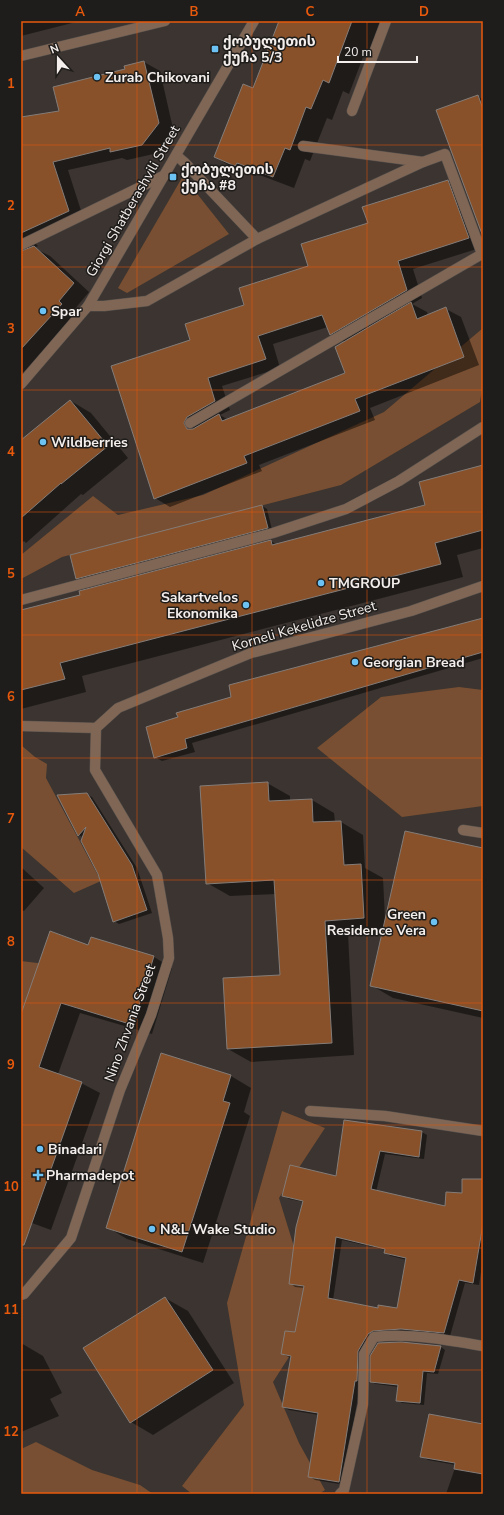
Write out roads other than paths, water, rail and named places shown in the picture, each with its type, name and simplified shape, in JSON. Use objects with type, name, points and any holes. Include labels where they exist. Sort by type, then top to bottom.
[{"type":"street","points":[[21,56],[165,21]]},
{"type":"street","name":"Giorgi Shatberashvili Street","points":[[21,384],[88,306],[254,21]]},
{"type":"street","points":[[352,111],[386,21]]},
{"type":"street","points":[[303,146],[423,162]]},
{"type":"street","points":[[88,306],[104,306],[147,301],[257,239],[423,162],[445,154],[482,254],[190,423]]},
{"type":"street","points":[[176,156],[185,163],[257,239]]},
{"type":"street","points":[[21,244],[165,175]]},
{"type":"street","points":[[21,600],[273,533],[346,508],[399,481],[483,427]]},
{"type":"street","name":"Korneli Kekelidze Street","points":[[96,728],[118,708],[251,653],[411,611],[483,586]]},
{"type":"street","points":[[21,726],[96,728]]},
{"type":"street","name":"Nino Zhvania Street","points":[[21,1295],[24,1294],[71,1238],[120,1090],[151,1015],[169,958],[168,938],[157,875],[95,770],[96,728]]},
{"type":"street","points":[[463,830],[483,833]]},
{"type":"street","points":[[310,1111],[385,1116],[483,1131]]},
{"type":"street","points":[[340,1494],[344,1490],[363,1404],[364,1354],[374,1337],[394,1335],[442,1339],[483,1346]]},
{"type":"place","name":"ქობულეთის ქუჩა 5/3","points":[[215,49]]},
{"type":"place","name":"Zurab Chikovani","points":[[97,77]]},
{"type":"place","name":"ქობულეთის ქუჩა #8","points":[[173,177]]},
{"type":"place","name":"Spar","points":[[43,311]]},
{"type":"place","name":"Wildberries","points":[[43,442]]},
{"type":"place","name":"TMGROUP","points":[[321,583]]},
{"type":"place","name":"Sakartvelos Ekonomika","points":[[246,605]]},
{"type":"place","name":"Georgian Bread","points":[[355,662]]},
{"type":"place","name":"Green Residence Vera","points":[[434,922]]},
{"type":"place","name":"Binadari","points":[[40,1149]]},
{"type":"place","name":"Pharmadepot","points":[[38,1175]]},
{"type":"place","name":"N&L Wake Studio","points":[[152,1229]]}]
